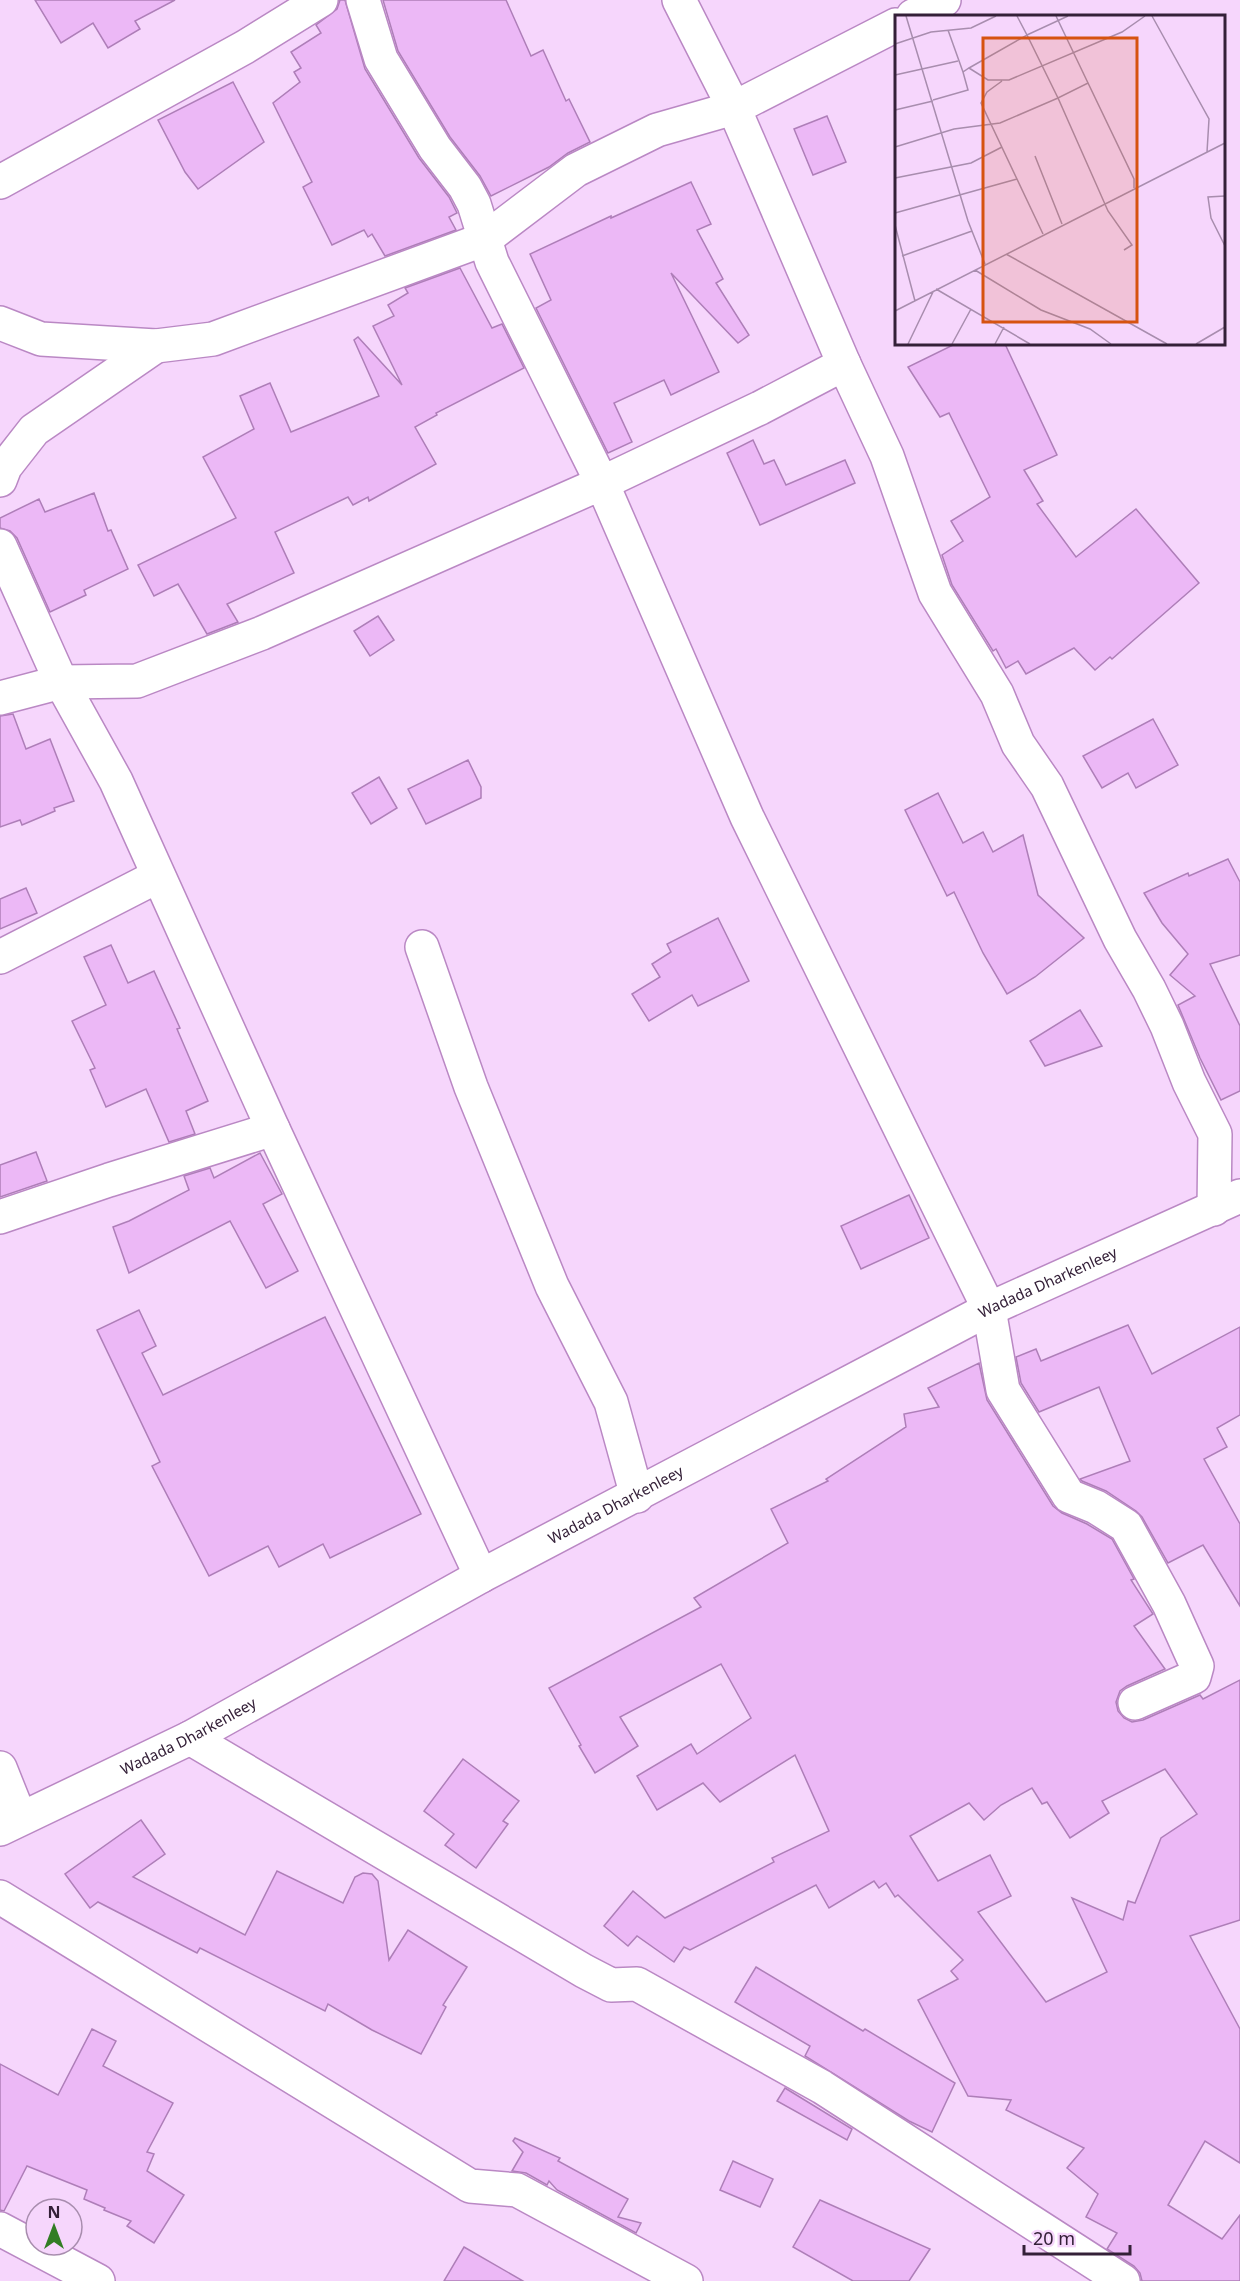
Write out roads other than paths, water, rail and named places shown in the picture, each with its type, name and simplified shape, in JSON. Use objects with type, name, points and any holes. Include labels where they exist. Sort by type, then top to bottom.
[{"type":"street","points":[[0,182],[244,47],[321,0]]},
{"type":"street","points":[[363,0],[381,59],[435,148],[465,187],[474,204],[492,262],[602,483],[747,817],[989,1309],[1003,1390],[1069,1496],[1096,1507],[1126,1526],[1169,1604],[1197,1666],[1194,1677],[1135,1703]]},
{"type":"street","points":[[679,0],[734,108],[844,364],[887,456],[935,593],[997,694],[1018,744],[1047,786],[1120,939],[1167,1026],[1189,1082],[1215,1134],[1227,1202]]},
{"type":"street","points":[[915,15],[944,0]]},
{"type":"street","points":[[0,323],[41,339],[156,346],[213,339],[485,239],[576,170],[657,130],[734,108],[895,27]]},
{"type":"street","points":[[0,480],[5,467],[34,430],[156,346]]},
{"type":"street","points":[[0,698],[61,682],[137,681],[262,633],[602,483],[760,408],[844,364]]},
{"type":"street","points":[[0,546],[61,682],[116,782],[273,1130],[482,1576]]},
{"type":"street","points":[[0,957],[158,876]]},
{"type":"street","points":[[422,947],[471,1087],[552,1286],[611,1402],[637,1496]]},
{"type":"street","points":[[0,1217],[109,1180],[273,1130]]},
{"type":"street","name":"Wadada Dharkenleey","points":[[10,1824],[190,1738],[482,1576],[989,1309],[1227,1202]]},
{"type":"street","points":[[190,1738],[584,1971],[611,1985],[637,1984],[822,2087],[1123,2281]]},
{"type":"street","points":[[0,1768],[10,1824]]},
{"type":"street","points":[[0,1897],[470,2186],[518,2190],[686,2281]]},
{"type":"street","points":[[0,2229],[98,2281]]}]
